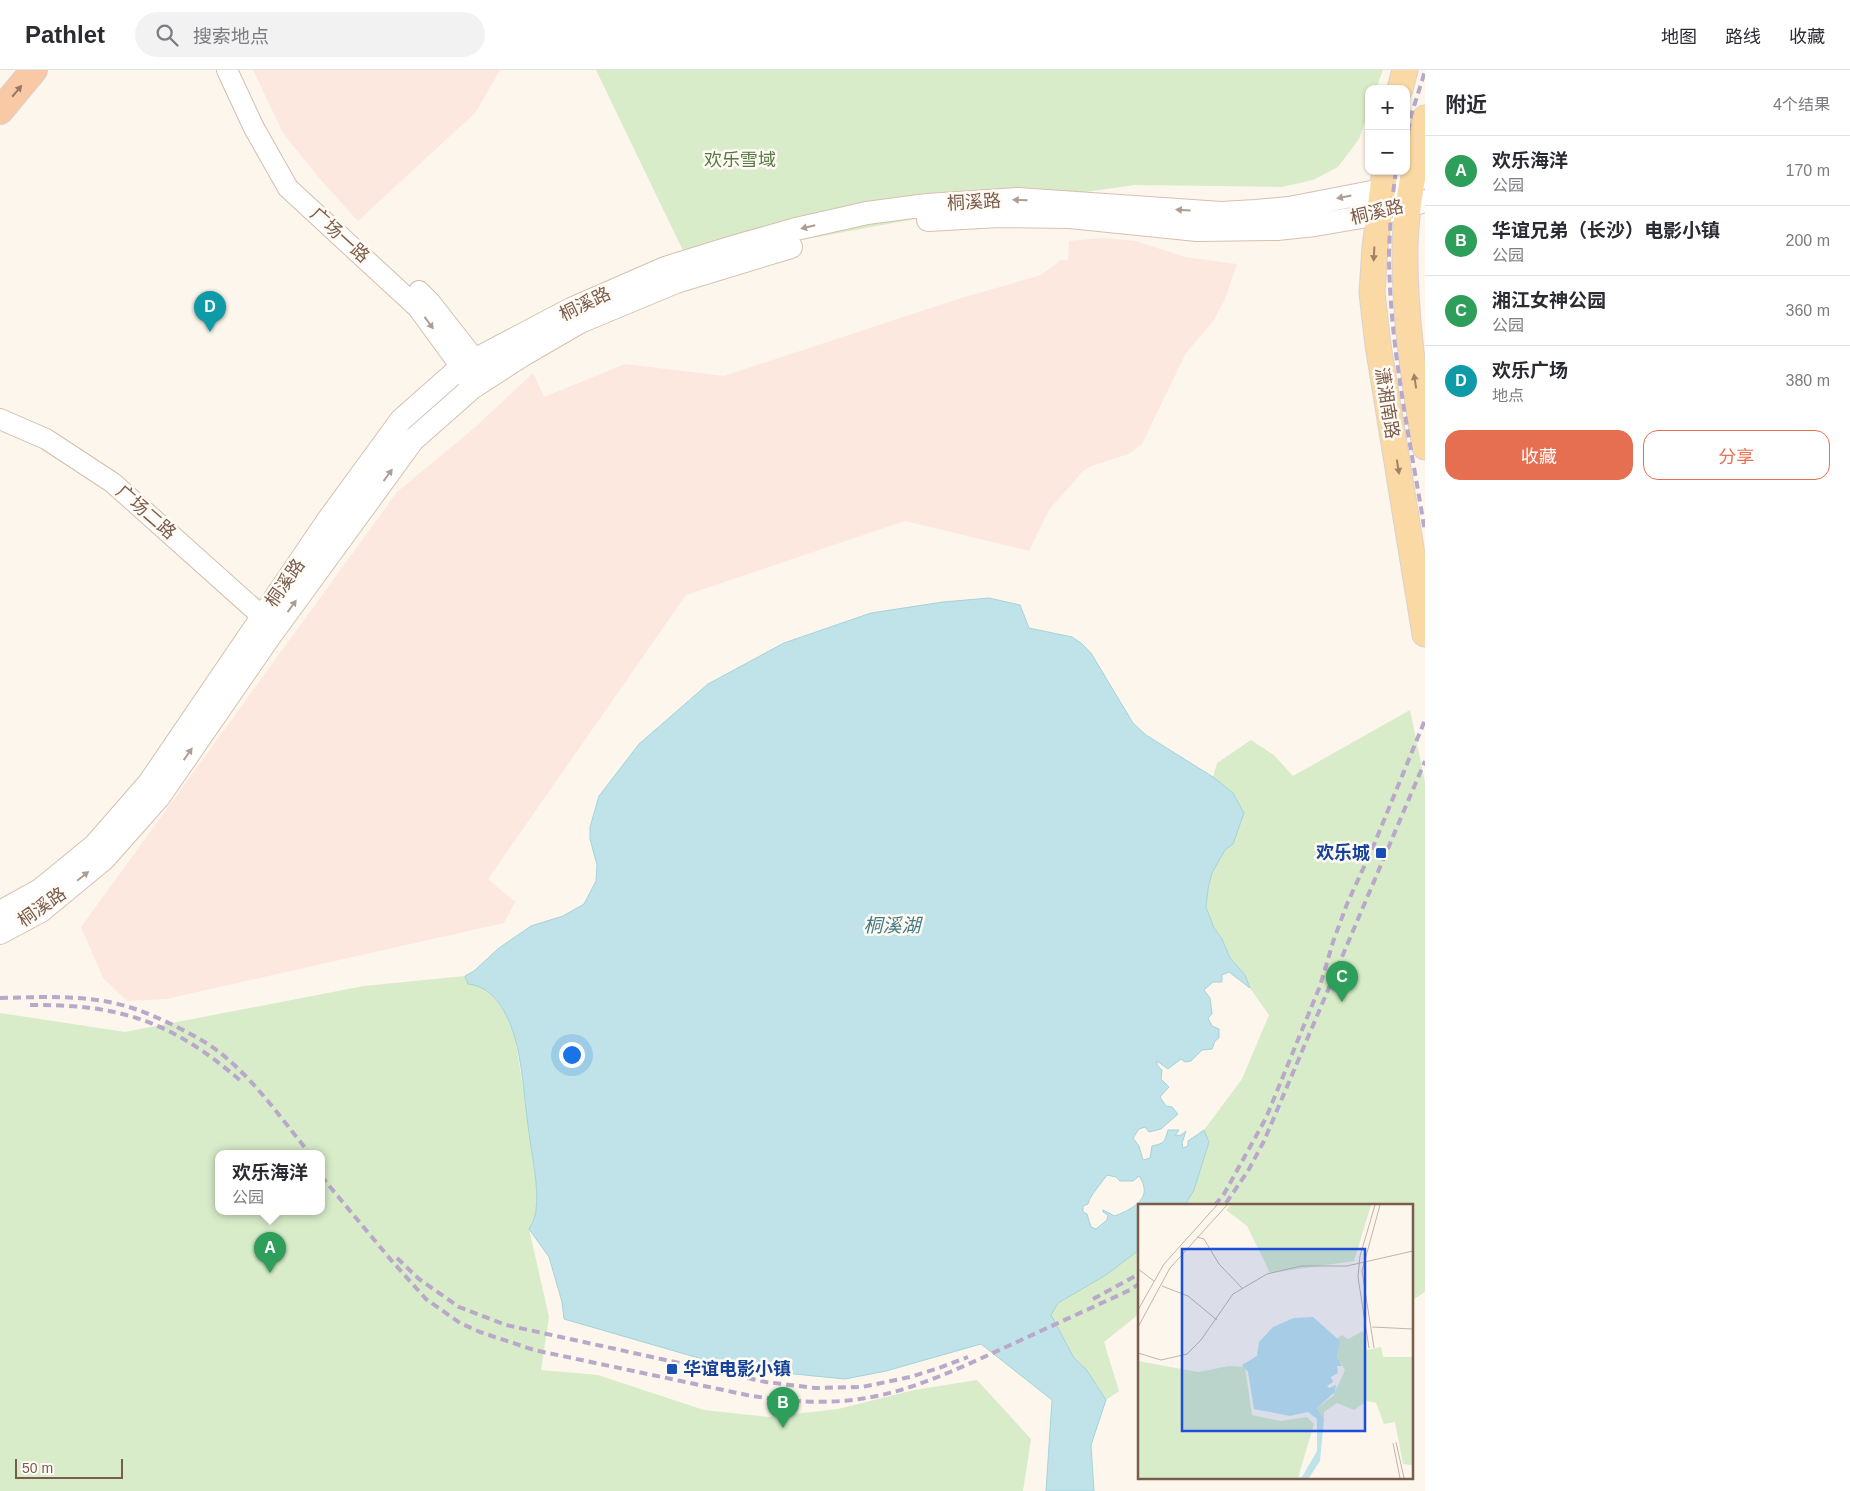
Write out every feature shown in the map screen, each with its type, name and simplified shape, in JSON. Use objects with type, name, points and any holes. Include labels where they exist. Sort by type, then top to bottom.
[{"type":"highway","points":[[0,111],[34,70]]},
{"type":"main road","points":[[1401,85],[1405,70]]},
{"type":"main road","name":"潇湘南路","points":[[1425,118],[1418,191],[1405,245],[1405,303],[1409,348],[1425,447]]},
{"type":"main road","name":"桐溪路","points":[[0,912],[40,890],[95,845],[149,783],[265,627],[413,440],[474,373],[571,310],[665,268],[779,234],[867,213],[927,205],[1018,199],[1230,213],[1289,208],[1384,180],[1418,191]]},
{"type":"main road","name":"潇湘南路","points":[[1384,180],[1375,247],[1372,293],[1425,634]]},
{"type":"main road","name":"桐溪路","points":[[474,373],[580,322],[676,282],[750,258],[867,228],[939,219],[999,216],[1070,218],[1197,230],[1248,230],[1315,225],[1379,214],[1418,191]]},
{"type":"main road","name":"桐溪路","points":[[0,933],[41,911],[104,859],[159,797],[265,627]]},
{"type":"street","name":"广场一路","points":[[227,70],[254,128],[288,188],[418,308],[474,373]]},
{"type":"street","name":"广场一路","points":[[237,70],[292,176],[316,200],[430,302],[474,373]]},
{"type":"street","name":"广场二路","points":[[0,420],[46,439],[113,482],[265,627]]},
{"type":"street","name":"广场二路","points":[[0,432],[46,451],[107,490],[265,627]]},
{"type":"shaded area","points":[[253,70],[500,70],[476,112],[358,221],[319,178],[283,133]]},
{"type":"shaded area","points":[[1102,238],[1136,241],[1185,257],[1237,264],[1225,299],[1214,320],[1186,353],[1142,444],[1129,454],[1091,466],[1083,471],[1049,510],[1029,551],[905,521],[686,595],[488,879],[515,902],[504,923],[166,999],[127,1001],[103,978],[81,927],[397,492],[473,429],[533,373],[544,397],[625,364],[724,376],[958,299],[1041,275],[1061,260],[1068,260],[1069,241]]},
{"type":"green space","name":"欢乐雪域","points":[[596,70],[1383,70],[1377,85],[1365,85],[1365,122],[1359,139],[1338,167],[1313,180],[1282,187],[1135,185],[985,206],[688,261]]},
{"type":"green space","points":[[1410,710],[1425,782],[1425,1292],[1412,1300],[1412,1204],[1186,1204],[1194,1190],[1209,1142],[1204,1130],[1242,1079],[1269,1015],[1250,988],[1245,975],[1230,958],[1222,939],[1214,928],[1206,907],[1212,873],[1225,850],[1233,793],[1213,777],[1217,763],[1251,740],[1274,755],[1293,776]]},
{"type":"green space","points":[[465,976],[468,984],[478,985],[493,995],[505,1012],[514,1031],[536,1182],[536,1213],[529,1229],[549,1317],[541,1370],[598,1375],[704,1410],[769,1417],[838,1409],[914,1390],[977,1380],[1031,1439],[1023,1491],[0,1491],[0,1013],[125,1032],[364,986]]},
{"type":"green space","points":[[1138,1251],[1138,1315],[1104,1342],[1119,1391],[1106,1400],[1086,1369],[1074,1358],[1051,1315],[1058,1303],[1106,1275]]},
{"type":"water","name":"桐溪湖","points":[[989,598],[1020,605],[1029,628],[1072,637],[1081,643],[1091,653],[1133,723],[1146,735],[1213,777],[1233,793],[1244,813],[1233,844],[1225,850],[1212,873],[1206,907],[1214,928],[1222,939],[1230,958],[1245,975],[1250,988],[1229,972],[1222,975],[1222,982],[1213,982],[1204,990],[1210,998],[1212,1014],[1208,1018],[1212,1026],[1219,1029],[1219,1038],[1215,1041],[1212,1049],[1202,1050],[1191,1061],[1185,1062],[1181,1059],[1168,1069],[1157,1061],[1157,1065],[1162,1070],[1161,1079],[1169,1087],[1160,1097],[1166,1106],[1172,1107],[1178,1114],[1161,1129],[1149,1132],[1145,1127],[1139,1129],[1133,1138],[1139,1146],[1143,1160],[1150,1158],[1152,1146],[1163,1142],[1168,1130],[1179,1130],[1175,1136],[1181,1135],[1186,1131],[1182,1143],[1183,1148],[1188,1146],[1188,1141],[1204,1130],[1209,1142],[1194,1190],[1186,1204],[1138,1204],[1138,1251],[1106,1275],[1058,1303],[1051,1315],[1074,1358],[1086,1369],[1106,1400],[1091,1445],[1094,1491],[1046,1491],[1052,1400],[981,1344],[886,1371],[845,1379],[733,1368],[564,1319],[562,1302],[549,1257],[529,1229],[536,1211],[536,1181],[516,1040],[505,1013],[498,1002],[490,993],[480,987],[468,984],[465,976],[474,971],[499,948],[531,926],[563,916],[584,904],[596,881],[597,865],[590,839],[590,827],[599,796],[639,744],[708,684],[784,643],[871,613],[943,602]],"holes":[[[1107,1175],[1116,1177],[1120,1181],[1133,1181],[1139,1176],[1144,1190],[1140,1201],[1135,1206],[1115,1216],[1103,1210],[1108,1215],[1107,1220],[1096,1229],[1091,1227],[1087,1214],[1083,1212],[1083,1206],[1088,1204]]]},
{"type":"railway","points":[[1408,130],[1425,71]]},
{"type":"railway","points":[[1396,175],[1389,251],[1390,286],[1396,357],[1425,532]]},
{"type":"railway","points":[[1216,1204],[1224,1194],[1266,1118],[1320,986],[1347,904],[1373,847],[1425,720]]},
{"type":"railway","points":[[1226,1203],[1248,1171],[1264,1141],[1425,761]]},
{"type":"railway","points":[[0,998],[57,997],[100,1000],[140,1011],[181,1029],[213,1048],[242,1072],[307,1150]]},
{"type":"railway","points":[[30,1005],[92,1008],[119,1013],[144,1021],[169,1031],[193,1045],[217,1061],[242,1082]]},
{"type":"railway","points":[[325,1181],[426,1299],[460,1323],[480,1332],[534,1350],[773,1399],[813,1402],[852,1400],[872,1397],[912,1386],[931,1380],[988,1355],[1138,1285]]},
{"type":"railway","points":[[397,1258],[419,1279],[459,1307],[506,1325],[766,1382],[815,1388],[862,1387],[910,1377],[968,1357]]},
{"type":"railway","points":[[1093,1299],[1138,1275]]},
{"type":"place","name":"欢乐广场","points":[[210,332]]},
{"type":"place","name":"欢乐城","points":[[1381,853]]},
{"type":"place","name":"湘江女神公园","points":[[1342,1002]]},
{"type":"place","name":"欢乐海洋","points":[[270,1273]]},
{"type":"place","name":"华谊电影小镇","points":[[672,1369]]},
{"type":"place","name":"华谊兄弟（长沙）电影小镇","points":[[783,1428]]}]
